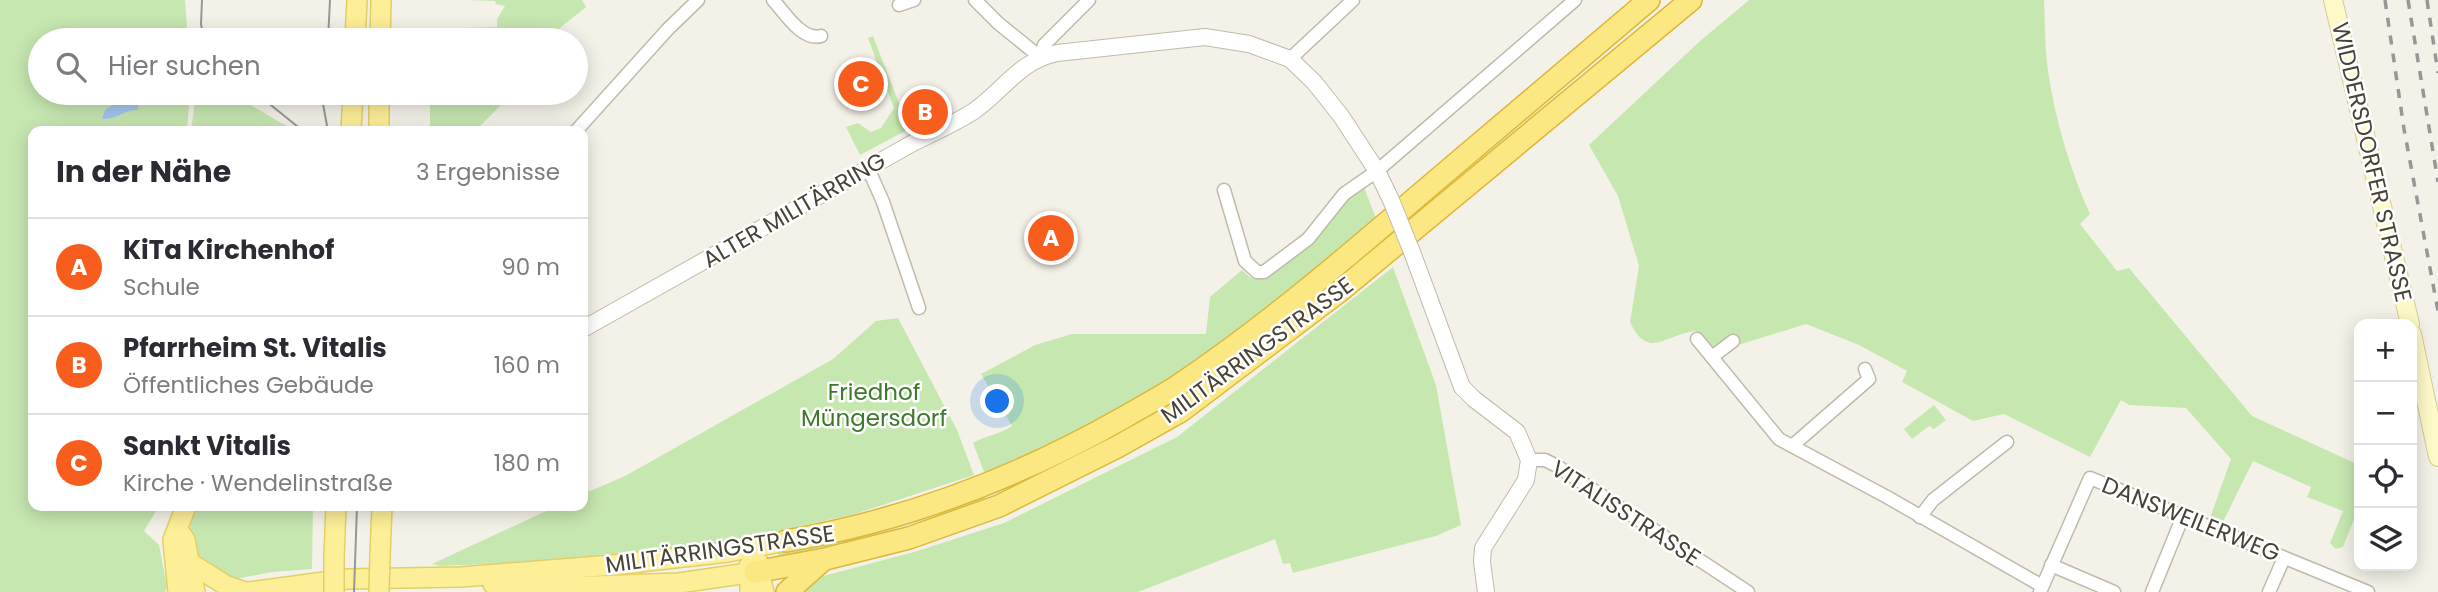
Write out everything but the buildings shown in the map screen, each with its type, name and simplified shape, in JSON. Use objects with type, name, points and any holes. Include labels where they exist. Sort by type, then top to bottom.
[{"type":"highway","name":"MILITÄRRINGSTRASSE","points":[[786,541],[842,531],[895,516],[976,487],[1072,447],[1172,389],[1260,326],[1332,269],[1649,0]]},
{"type":"highway","name":"MILITÄRRINGSTRASSE","points":[[752,582],[825,559],[909,538],[999,506],[1117,447],[1181,411],[1340,291],[1691,0]]},
{"type":"highway","points":[[787,592],[825,559]]},
{"type":"main road","points":[[355,28],[356,0]]},
{"type":"main road","points":[[380,28],[381,0]]},
{"type":"main road","name":"WIDDERSDORFER STRASSE","points":[[2333,0],[2409,319]]},
{"type":"main road","points":[[351,126],[352,105]]},
{"type":"main road","points":[[379,105],[379,126]]},
{"type":"main road","name":"WIDDERSDORFER STRASSE","points":[[2417,357],[2437,450]]},
{"type":"main road","points":[[178,592],[173,540],[184,511]]},
{"type":"main road","points":[[334,511],[334,592]]},
{"type":"main road","points":[[379,592],[382,511]]},
{"type":"main road","points":[[178,530],[185,540],[195,592]]},
{"type":"main road","points":[[752,582],[761,557],[786,541]]},
{"type":"main road","name":"MILITÄRRINGSTRASSE","points":[[247,592],[347,579],[461,577],[613,565],[728,552],[786,541]]},
{"type":"main road","points":[[728,552],[745,562],[752,582]]},
{"type":"main road","points":[[190,563],[227,586],[247,592]]},
{"type":"main road","name":"MILITÄRRINGSTRASSE","points":[[461,577],[507,587],[752,582]]},
{"type":"main road","points":[[752,582],[761,580],[764,592]]},
{"type":"main road","points":[[679,583],[706,592]]},
{"type":"street","points":[[581,126],[668,29],[698,0]]},
{"type":"street","points":[[773,0],[806,35],[815,38],[821,36]]},
{"type":"street","points":[[899,5],[914,0]]},
{"type":"street","points":[[975,0],[998,23],[1040,57],[1205,37],[1250,44],[1290,59],[1353,0]]},
{"type":"street","name":"ALTER MILITÄRRING","points":[[588,326],[868,168],[975,111],[1024,66],[1040,57],[1044,45],[1089,0]]},
{"type":"street","points":[[1224,190],[1245,261],[1257,272],[1264,272],[1308,240],[1344,194],[1377,171],[1575,0]]},
{"type":"street","name":"VITALISSTRASSE","points":[[1290,59],[1335,107],[1377,171],[1412,252],[1462,387],[1517,432],[1529,460],[1545,460],[1557,466],[1748,592]]},
{"type":"street","points":[[868,168],[883,202],[919,308]]},
{"type":"street","points":[[1697,339],[1768,428],[1792,446],[1887,497],[2041,589]]},
{"type":"street","points":[[1713,357],[1733,341]]},
{"type":"street","points":[[1792,446],[1868,379],[1865,369]]},
{"type":"street","points":[[1920,517],[1933,500],[2007,442]]},
{"type":"street","points":[[1486,592],[1483,548],[1526,480],[1529,460]]},
{"type":"street","name":"DANSWEILERWEG","points":[[2041,589],[2090,478],[2368,592]]},
{"type":"street","points":[[2152,592],[2183,516]]},
{"type":"street","points":[[2269,592],[2284,558]]},
{"type":"street","points":[[2051,565],[2114,592]]},
{"type":"green space","points":[[0,0],[185,0],[187,28],[28,28],[28,105],[189,105],[187,126],[28,126],[28,511],[156,511],[144,531],[159,545],[167,587],[165,592],[0,592]]},
{"type":"green space","points":[[465,0],[582,0],[586,7],[560,28],[464,28],[497,27],[497,19],[505,6],[496,4],[495,1]]},
{"type":"green space","points":[[1749,0],[2044,0],[2051,89],[2070,162],[2090,214],[2080,224],[2117,271],[2129,268],[2252,416],[2354,463],[2354,520],[2343,547],[2336,549],[2330,543],[2343,511],[2307,497],[2311,487],[2253,461],[2222,524],[2212,523],[2210,518],[2231,459],[2186,408],[2129,405],[2121,400],[2090,457],[2004,414],[1973,421],[1902,382],[1907,371],[1859,345],[1806,324],[1738,345],[1732,336],[1717,347],[1708,346],[1696,331],[1658,342],[1644,340],[1630,322],[1639,266],[1618,196],[1589,145],[1700,41]]},
{"type":"green space","points":[[873,36],[909,129],[860,155],[846,127],[858,123],[871,132],[881,128],[894,108],[868,38]]},
{"type":"green space","points":[[194,105],[251,105],[286,126],[192,126]]},
{"type":"green space","points":[[430,105],[501,105],[480,126],[430,126]]},
{"type":"green space","points":[[1364,187],[1377,221],[1234,335],[1163,384],[1080,430],[1006,466],[984,472],[973,443],[1012,426],[981,374],[1035,345],[1072,334],[1206,334],[1210,297],[1242,270],[1253,278],[1266,277],[1308,247],[1347,199]]},
{"type":"green space","points":[[1393,267],[1436,385],[1461,525],[1436,536],[1293,573],[1290,563],[1283,564],[1275,539],[1138,592],[798,592],[816,578],[914,552],[1004,523],[1177,437]]},
{"type":"green space","name":"Friedhof Müngersdorf","points":[[898,318],[957,430],[974,475],[855,514],[731,542],[534,562],[441,566],[432,564],[546,511],[588,511],[588,492],[625,476],[833,359],[876,321]]},
{"type":"green space","points":[[1934,405],[1946,420],[1934,429],[1929,426],[1912,439],[1904,429]]},
{"type":"green space","points":[[983,494],[985,499],[908,525],[777,558],[779,552],[857,534]]},
{"type":"green space","points":[[196,511],[313,511],[312,569],[272,572],[235,579],[200,564],[190,528]]},
{"type":"water","points":[[113,105],[138,105],[138,110],[102,119],[105,110]]},
{"type":"tram line","points":[[202,0],[202,28]]},
{"type":"tram line","points":[[329,28],[330,0]]},
{"type":"tram line","points":[[271,105],[297,126]]},
{"type":"tram line","points":[[323,105],[327,126]]},
{"type":"tram line","points":[[354,592],[357,511]]},
{"type":"railway","points":[[2385,0],[2404,129],[2438,311]]},
{"type":"railway","points":[[2408,0],[2438,182]]},
{"type":"railway","points":[[2427,0],[2438,73]]},
{"type":"place","name":"Sankt Vitalis","points":[[861,84]]},
{"type":"place","name":"Pfarrheim St. Vitalis","points":[[925,112]]},
{"type":"place","name":"KiTa Kirchenhof","points":[[1051,238]]}]
